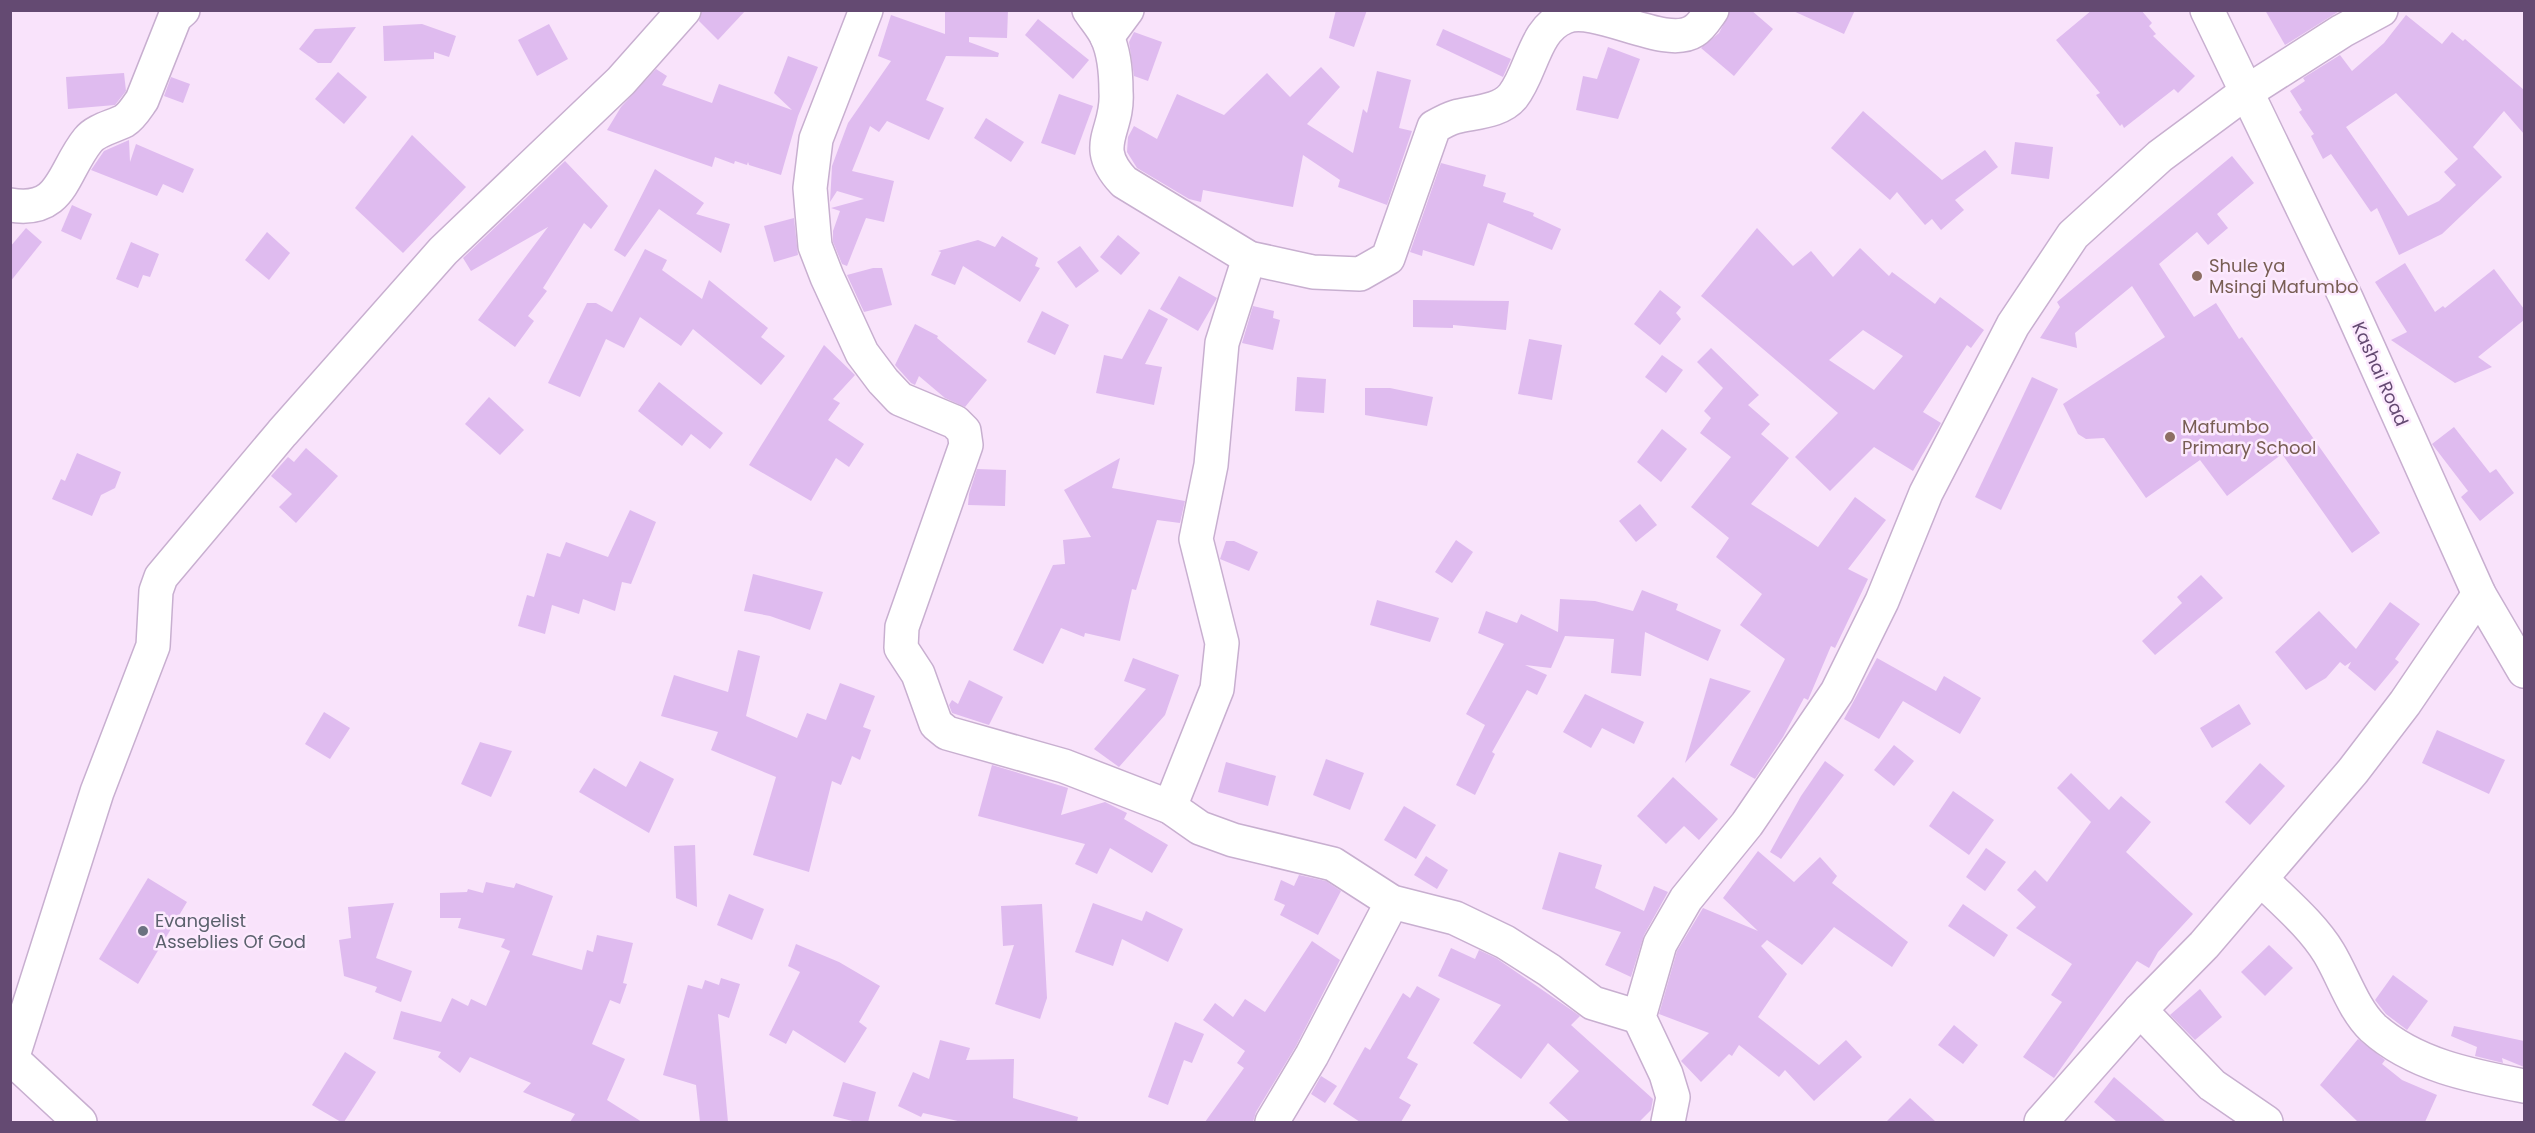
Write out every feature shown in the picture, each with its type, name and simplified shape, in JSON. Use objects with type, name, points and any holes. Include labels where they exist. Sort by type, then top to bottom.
[{"type":"street","points":[[10,204],[24,207],[45,202],[56,193],[88,139],[126,120],[134,112],[142,100],[175,17],[183,10]]},
{"type":"street","points":[[80,1122],[11,1058],[97,792],[153,646],[156,591],[161,577],[282,433],[443,251],[621,81],[684,10]]},
{"type":"street","points":[[866,10],[816,138],[810,188],[815,246],[862,353],[883,381],[900,399],[955,422],[964,431],[966,445],[902,627],[901,648],[918,674],[936,724],[947,733],[1064,766],[1170,807],[1200,828],[1211,832],[1333,864],[1392,902],[1455,918],[1505,942],[1549,970],[1593,1003],[1639,1017]]},
{"type":"street","points":[[1089,10],[1107,37],[1117,94],[1106,148],[1109,166],[1124,182],[1249,258],[1313,272],[1360,274],[1388,258],[1434,127],[1453,117],[1484,113],[1513,97],[1540,42],[1550,27],[1566,16],[1585,16],[1673,36],[1694,32],[1712,10]]},
{"type":"street","points":[[1107,37],[1127,10]]},
{"type":"street","name":"Kashai Road","points":[[2208,10],[2245,93],[2346,298],[2479,594],[2524,671]]},
{"type":"street","points":[[1668,1122],[1673,1097],[1666,1074],[1639,1017],[1660,944],[1686,899],[1747,824],[1837,692],[1882,601],[1926,493],[2013,325],[2073,235],[2160,156],[2245,93],[2342,31],[2381,10]]},
{"type":"street","points":[[1170,807],[1217,689],[1222,643],[1196,539],[1211,465],[1222,343],[1249,258]]},
{"type":"street","points":[[2041,1122],[2140,1010],[2204,945],[2353,771],[2405,703],[2479,594]]},
{"type":"street","points":[[2261,879],[2312,931],[2328,952],[2371,1026],[2388,1040],[2430,1062],[2479,1077],[2524,1086]]},
{"type":"street","points":[[1272,1122],[1312,1055],[1392,902]]},
{"type":"street","points":[[2140,1010],[2212,1085],[2266,1122]]},
{"type":"building","points":[[702,10],[746,10],[718,40],[699,21]]},
{"type":"building","points":[[945,10],[1008,10],[1007,38],[969,37],[969,42],[999,53],[998,57],[946,56],[926,100],[944,108],[929,140],[887,121],[879,132],[870,126],[852,171],[894,181],[884,222],[866,218],[847,266],[842,264],[833,242],[833,231],[840,211],[831,208],[864,199],[837,191],[830,202],[832,166],[848,123],[891,61],[878,56],[891,15],[945,34]]},
{"type":"building","points":[[1336,10],[1367,10],[1354,47],[1329,38]]},
{"type":"building","points":[[1731,10],[1751,10],[1773,29],[1734,76],[1701,48],[1719,33]]},
{"type":"building","points":[[1791,10],[1855,10],[1844,34]]},
{"type":"building","points":[[2092,10],[2141,10],[2152,23],[2149,26],[2156,34],[2153,36],[2195,76],[2178,93],[2174,89],[2124,128],[2122,124],[2120,126],[2096,95],[2100,93],[2056,40]]},
{"type":"building","points":[[2265,10],[2341,10],[2285,45]]},
{"type":"building","points":[[2406,15],[2442,44],[2452,32],[2463,41],[2465,39],[2524,90],[2524,134],[2504,111],[2473,147],[2502,177],[2442,234],[2399,255],[2377,208],[2371,212],[2331,154],[2323,159],[2311,136],[2314,134],[2299,112],[2302,110],[2290,91],[2305,81],[2303,78],[2340,55],[2352,71],[2384,43]],"holes":[[[2396,93],[2458,159],[2444,172],[2456,185],[2439,201],[2408,216],[2346,127]]]},
{"type":"building","points":[[1038,19],[1089,60],[1073,79],[1025,35]]},
{"type":"building","points":[[422,24],[456,36],[449,57],[434,52],[434,59],[384,61],[383,26]]},
{"type":"building","points":[[549,24],[568,59],[537,76],[518,40]]},
{"type":"building","points":[[356,27],[331,63],[318,63],[299,49],[315,29]]},
{"type":"building","points":[[1443,29],[1511,59],[1503,77],[1436,45]]},
{"type":"building","points":[[1134,32],[1162,42],[1148,81],[1134,76],[1129,42]]},
{"type":"building","points":[[1608,47],[1640,59],[1618,119],[1576,110],[1583,76],[1597,79]]},
{"type":"building","points":[[788,56],[818,67],[798,116],[781,175],[749,165],[748,162],[747,165],[735,161],[734,164],[715,157],[712,167],[607,130],[621,107],[656,69],[667,76],[662,85],[712,103],[719,84],[792,110],[774,93]]},
{"type":"building","points":[[1321,67],[1340,87],[1307,124],[1353,153],[1363,109],[1367,113],[1377,71],[1411,80],[1399,128],[1412,131],[1387,205],[1338,187],[1340,180],[1303,155],[1293,207],[1203,190],[1201,202],[1189,199],[1137,168],[1127,152],[1128,137],[1134,126],[1157,139],[1177,94],[1224,115],[1267,73],[1290,97]]},
{"type":"building","points":[[338,72],[367,97],[344,124],[315,99]]},
{"type":"building","points":[[124,73],[126,91],[115,105],[68,109],[66,77]]},
{"type":"building","points":[[171,77],[190,84],[183,103],[164,96]]},
{"type":"building","points":[[1059,94],[1093,106],[1075,155],[1041,143]]},
{"type":"building","points":[[1863,111],[1942,180],[1985,150],[1998,167],[1955,200],[1964,210],[1941,230],[1932,219],[1925,225],[1897,192],[1890,200],[1831,148]]},
{"type":"building","points":[[986,118],[1024,142],[1011,162],[974,138]]},
{"type":"building","points":[[412,135],[466,187],[403,253],[355,208]]},
{"type":"building","points":[[129,140],[130,162],[136,144],[194,169],[183,193],[163,184],[157,196],[91,170],[104,151]]},
{"type":"building","points":[[2015,142],[2053,147],[2049,179],[2011,174]]},
{"type":"building","points":[[2232,156],[2254,183],[2217,214],[2228,228],[2208,245],[2197,232],[2159,264],[2194,317],[2216,303],[2239,339],[2242,337],[2380,533],[2352,553],[2282,454],[2227,496],[2200,460],[2146,498],[2104,438],[2086,439],[2078,434],[2063,404],[2165,337],[2132,286],[2075,333],[2077,348],[2040,338],[2060,307],[2057,302]]},
{"type":"building","points":[[565,161],[608,206],[591,229],[584,223],[543,288],[547,291],[528,316],[534,321],[515,347],[478,320],[548,227],[471,271],[463,258]]},
{"type":"building","points":[[1441,163],[1486,175],[1483,186],[1506,193],[1503,202],[1534,213],[1533,216],[1561,229],[1552,250],[1488,223],[1474,266],[1423,250],[1422,256],[1410,252]]},
{"type":"building","points":[[655,169],[704,203],[696,214],[730,224],[721,253],[659,209],[625,257],[614,250]]},
{"type":"building","points":[[72,205],[92,214],[81,240],[61,231]]},
{"type":"building","points":[[794,218],[798,255],[774,262],[764,226]]},
{"type":"building","points":[[26,228],[42,242],[10,282],[10,247]]},
{"type":"building","points":[[1757,228],[1793,266],[1811,251],[1833,277],[1860,248],[1889,276],[1892,272],[1935,304],[1940,297],[1984,330],[1971,348],[1967,345],[1923,412],[1941,423],[1913,471],[1874,447],[1830,491],[1795,457],[1838,413],[1701,296]],"holes":[[[1863,330],[1903,356],[1874,390],[1829,360]]]},
{"type":"building","points":[[267,232],[290,253],[269,280],[245,260]]},
{"type":"building","points":[[1118,235],[1140,253],[1121,275],[1100,257]]},
{"type":"building","points":[[1002,236],[1038,258],[1035,266],[1040,268],[1020,302],[963,266],[955,285],[931,275],[941,252],[938,251],[978,240],[995,247]]},
{"type":"building","points":[[131,242],[159,254],[150,277],[143,275],[138,288],[116,279]]},
{"type":"building","points":[[1080,246],[1099,271],[1076,288],[1057,262]]},
{"type":"building","points":[[645,249],[667,260],[662,270],[702,299],[709,280],[768,328],[761,337],[785,356],[761,385],[693,329],[681,346],[640,317],[624,348],[606,339],[580,397],[548,383],[587,303],[596,303],[612,312]]},
{"type":"building","points":[[2405,263],[2435,312],[2443,306],[2445,308],[2494,269],[2524,309],[2524,320],[2478,357],[2492,367],[2455,383],[2391,340],[2407,332],[2375,282]]},
{"type":"building","points":[[882,268],[892,305],[864,312],[847,275]]},
{"type":"building","points":[[1179,276],[1217,298],[1198,331],[1160,309]]},
{"type":"building","points":[[1660,290],[1681,307],[1676,313],[1681,319],[1660,345],[1634,324]]},
{"type":"building","points":[[1413,300],[1509,301],[1506,330],[1453,325],[1453,328],[1413,327]]},
{"type":"building","points":[[1253,306],[1274,311],[1273,318],[1280,320],[1273,350],[1242,343]]},
{"type":"building","points":[[1149,309],[1168,319],[1145,364],[1162,367],[1154,405],[1096,393],[1104,355],[1122,359]]},
{"type":"building","points":[[1042,311],[1069,325],[1055,355],[1027,342]]},
{"type":"building","points":[[915,324],[938,336],[937,338],[987,380],[965,407],[945,398],[919,376],[915,385],[911,383],[895,365]]},
{"type":"building","points":[[1529,339],[1562,345],[1552,400],[1518,394]]},
{"type":"building","points":[[824,345],[855,375],[833,399],[840,403],[828,420],[864,444],[849,467],[836,458],[811,501],[749,465]]},
{"type":"building","points":[[1711,348],[1759,395],[1748,405],[1770,424],[1761,434],[1789,458],[1751,504],[1818,547],[1855,497],[1886,520],[1848,569],[1868,579],[1835,648],[1831,646],[1808,700],[1804,698],[1783,737],[1755,779],[1730,765],[1785,659],[1740,625],[1762,594],[1716,557],[1729,538],[1691,507],[1731,457],[1700,433],[1711,418],[1704,411],[1723,388],[1697,362]]},
{"type":"building","points":[[1662,355],[1683,370],[1666,393],[1645,377]]},
{"type":"building","points":[[1297,377],[1326,379],[1324,413],[1295,411]]},
{"type":"building","points":[[2032,377],[2058,389],[2001,510],[1975,497]]},
{"type":"building","points":[[659,382],[723,433],[710,449],[691,434],[682,446],[638,411]]},
{"type":"building","points":[[1365,388],[1390,388],[1433,397],[1427,426],[1365,415]]},
{"type":"building","points":[[489,397],[524,430],[500,455],[465,424]]},
{"type":"building","points":[[2454,427],[2490,473],[2496,469],[2514,493],[2480,521],[2461,497],[2468,491],[2432,444]]},
{"type":"building","points":[[1662,429],[1687,449],[1661,482],[1637,462]]},
{"type":"building","points":[[306,448],[338,476],[296,523],[279,507],[292,494],[271,476],[288,457],[294,462]]},
{"type":"building","points":[[77,453],[121,472],[115,488],[101,495],[92,516],[52,499],[61,479],[65,481]]},
{"type":"building","points":[[1120,458],[1112,488],[1185,501],[1180,523],[1157,520],[1136,590],[1132,589],[1120,641],[1085,633],[1084,637],[1061,628],[1043,664],[1013,650],[1053,565],[1065,564],[1063,540],[1091,537],[1064,490]]},
{"type":"building","points":[[977,469],[1006,470],[1005,506],[968,505]]},
{"type":"building","points":[[1640,504],[1657,525],[1636,542],[1619,521]]},
{"type":"building","points":[[630,510],[656,522],[631,584],[622,582],[615,611],[583,599],[579,614],[552,605],[545,634],[518,626],[527,595],[534,597],[547,553],[560,557],[566,542],[608,557]]},
{"type":"building","points":[[1456,540],[1473,552],[1452,583],[1435,572]]},
{"type":"building","points":[[1226,541],[1234,541],[1258,552],[1249,571],[1220,559]]},
{"type":"building","points":[[753,574],[823,592],[810,630],[770,616],[744,611]]},
{"type":"building","points":[[2201,575],[2223,598],[2155,655],[2142,641],[2182,603],[2177,597]]},
{"type":"building","points":[[1642,590],[1678,604],[1676,610],[1721,630],[1708,661],[1645,632],[1641,676],[1611,673],[1614,639],[1565,636],[1551,668],[1525,665],[1547,675],[1537,695],[1527,690],[1492,752],[1495,754],[1475,795],[1456,785],[1485,725],[1466,714],[1504,644],[1478,633],[1486,611],[1517,623],[1521,614],[1558,632],[1560,599],[1595,601],[1633,611]]},
{"type":"building","points":[[1377,600],[1439,618],[1430,642],[1370,625]]},
{"type":"building","points":[[2390,602],[2420,624],[2395,659],[2399,662],[2375,691],[2348,668],[2351,662],[2345,666],[2340,662],[2326,678],[2306,690],[2275,652],[2319,611],[2356,649]]},
{"type":"building","points":[[738,650],[760,656],[746,716],[797,738],[807,713],[826,720],[840,683],[875,696],[863,727],[871,730],[860,760],[852,756],[841,785],[832,781],[809,872],[753,855],[776,777],[711,750],[718,732],[661,716],[674,675],[728,692]]},
{"type":"building","points":[[1133,658],[1179,675],[1165,715],[1119,767],[1094,749],[1146,689],[1124,681]]},
{"type":"building","points":[[1877,658],[1936,691],[1944,676],[1981,698],[1960,734],[1903,701],[1879,739],[1844,719]]},
{"type":"building","points":[[1710,678],[1751,691],[1685,763]]},
{"type":"building","points":[[969,680],[1003,697],[989,725],[952,713],[949,705],[952,700],[958,704]]},
{"type":"building","points":[[1585,694],[1644,722],[1634,744],[1602,728],[1591,748],[1563,732]]},
{"type":"building","points":[[2239,704],[2251,724],[2212,748],[2200,728]]},
{"type":"building","points":[[324,712],[350,728],[330,759],[305,744]]},
{"type":"building","points":[[2437,730],[2505,760],[2489,794],[2422,763]]},
{"type":"building","points":[[480,742],[512,751],[491,797],[461,784]]},
{"type":"building","points":[[1894,745],[1914,761],[1894,786],[1874,770]]},
{"type":"building","points":[[1326,759],[1364,773],[1350,810],[1313,795]]},
{"type":"building","points":[[640,761],[674,779],[649,833],[579,792],[594,768],[626,787]]},
{"type":"building","points":[[1825,761],[1844,775],[1781,859],[1770,852],[1801,796]]},
{"type":"building","points":[[1226,762],[1276,776],[1268,806],[1218,792]]},
{"type":"building","points":[[2260,763],[2285,786],[2250,825],[2225,802]]},
{"type":"building","points":[[992,765],[1068,788],[1061,815],[1105,802],[1127,813],[1124,819],[1168,845],[1152,873],[1110,848],[1097,874],[1075,864],[1085,844],[978,816]]},
{"type":"building","points":[[2071,773],[2109,810],[2121,796],[2151,822],[2126,852],[2193,914],[2158,952],[2149,968],[2137,961],[2054,1078],[2023,1057],[2062,1002],[2051,995],[2072,964],[2016,928],[2036,907],[2017,890],[2035,870],[2047,882],[2091,822],[2057,788]]},
{"type":"building","points":[[1673,777],[1718,819],[1699,840],[1684,826],[1666,844],[1637,816]]},
{"type":"building","points":[[1953,791],[1994,820],[1969,855],[1929,826]]},
{"type":"building","points":[[1404,806],[1436,825],[1416,859],[1384,840]]},
{"type":"building","points":[[695,845],[697,907],[676,898],[674,846]]},
{"type":"building","points":[[1986,848],[2006,862],[1985,891],[1966,877]]},
{"type":"building","points":[[1758,851],[1794,882],[1820,857],[1837,876],[1832,883],[1908,942],[1892,967],[1834,927],[1802,965],[1767,940],[1761,946],[1787,974],[1758,1017],[1819,1065],[1846,1040],[1862,1057],[1814,1101],[1785,1070],[1779,1077],[1739,1045],[1732,1056],[1729,1054],[1701,1082],[1681,1061],[1709,1033],[1659,1014],[1677,951],[1703,908],[1758,931],[1723,898]]},
{"type":"building","points":[[1559,852],[1602,865],[1595,888],[1644,911],[1654,886],[1668,892],[1644,935],[1631,977],[1605,965],[1621,932],[1542,909]]},
{"type":"building","points":[[1426,856],[1448,870],[1437,889],[1414,875]]},
{"type":"building","points":[[1299,875],[1326,881],[1341,891],[1318,935],[1280,915],[1285,905],[1274,900],[1281,880],[1294,886]]},
{"type":"building","name":"Evangelist Asseblies Of God","points":[[148,878],[187,902],[138,984],[99,959]]},
{"type":"building","points":[[486,882],[514,888],[516,883],[553,896],[532,955],[582,970],[587,950],[593,952],[597,935],[633,943],[623,983],[627,984],[620,1004],[610,1000],[592,1044],[625,1059],[607,1100],[642,1122],[570,1122],[575,1114],[523,1092],[531,1083],[470,1057],[460,1073],[438,1057],[441,1052],[393,1039],[401,1011],[441,1022],[452,998],[468,1006],[471,999],[486,1006],[510,951],[501,947],[505,939],[458,928],[461,918],[440,918],[440,893],[467,892],[468,889],[483,893]]},
{"type":"building","points":[[729,894],[764,909],[752,940],[717,925]]},
{"type":"building","points":[[394,903],[376,958],[412,971],[401,1002],[375,992],[377,987],[344,976],[339,940],[351,938],[348,907]]},
{"type":"building","points":[[1093,903],[1142,921],[1146,911],[1183,929],[1168,962],[1122,939],[1113,966],[1075,952]]},
{"type":"building","points":[[1042,904],[1047,998],[1040,1019],[995,1004],[1014,945],[1003,946],[1001,906]]},
{"type":"building","points":[[1963,904],[2008,935],[1994,957],[1948,926]]},
{"type":"building","points":[[1312,941],[1340,960],[1296,1046],[1256,1112],[1253,1122],[1205,1122],[1244,1068],[1237,1063],[1245,1051],[1203,1020],[1215,1003],[1233,1017],[1245,999],[1265,1012]]},
{"type":"building","points":[[796,944],[839,962],[880,986],[859,1022],[867,1028],[845,1063],[793,1030],[786,1044],[769,1035],[800,972],[788,966]]},
{"type":"building","points":[[2269,945],[2293,968],[2265,996],[2241,972]]},
{"type":"building","points":[[1451,948],[1475,959],[1479,950],[1496,958],[1580,1016],[1571,1025],[1653,1099],[1651,1110],[1639,1122],[1570,1122],[1549,1103],[1579,1071],[1548,1043],[1521,1079],[1473,1043],[1501,1005],[1438,976]]},
{"type":"building","points":[[2393,975],[2428,1001],[2407,1030],[2386,1014],[2375,1000]]},
{"type":"building","points":[[721,978],[740,984],[729,1018],[718,1014],[728,1122],[700,1122],[696,1085],[663,1075],[688,985],[702,989],[705,980],[719,985]]},
{"type":"building","points":[[1417,986],[1440,999],[1407,1058],[1418,1064],[1399,1098],[1411,1105],[1401,1122],[1360,1122],[1333,1104],[1365,1047],[1370,1050],[1403,993],[1410,998]]},
{"type":"building","points":[[2200,989],[2222,1017],[2195,1040],[2170,1015]]},
{"type":"building","points":[[1175,1022],[1204,1034],[1192,1063],[1184,1060],[1168,1105],[1148,1097]]},
{"type":"building","points":[[1954,1025],[1978,1045],[1963,1064],[1938,1045]]},
{"type":"building","points":[[2454,1026],[2524,1041],[2524,1067],[2502,1058],[2503,1063],[2475,1056],[2477,1047],[2451,1036]]},
{"type":"building","points":[[2358,1039],[2385,1060],[2382,1064],[2402,1080],[2437,1095],[2425,1122],[2358,1122],[2320,1085]]},
{"type":"building","points":[[940,1040],[970,1048],[966,1060],[1014,1059],[1013,1098],[1078,1117],[1077,1122],[962,1122],[923,1113],[921,1117],[898,1106],[913,1072],[929,1079]]},
{"type":"building","points":[[345,1052],[376,1072],[344,1122],[341,1122],[312,1105]]},
{"type":"building","points":[[1321,1076],[1337,1086],[1325,1103],[1311,1094]]},
{"type":"building","points":[[2114,1077],[2166,1122],[2117,1122],[2094,1102]]},
{"type":"building","points":[[843,1082],[876,1092],[868,1122],[856,1122],[833,1116]]},
{"type":"building","points":[[1910,1098],[1936,1122],[1886,1122]]},
{"type":"place","name":"Shule ya Msingi Mafumbo","points":[[2197,276]]},
{"type":"place","name":"Mafumbo Primary School","points":[[2170,437]]},
{"type":"place","name":"Evangelist Asseblies Of God","points":[[143,931]]}]
